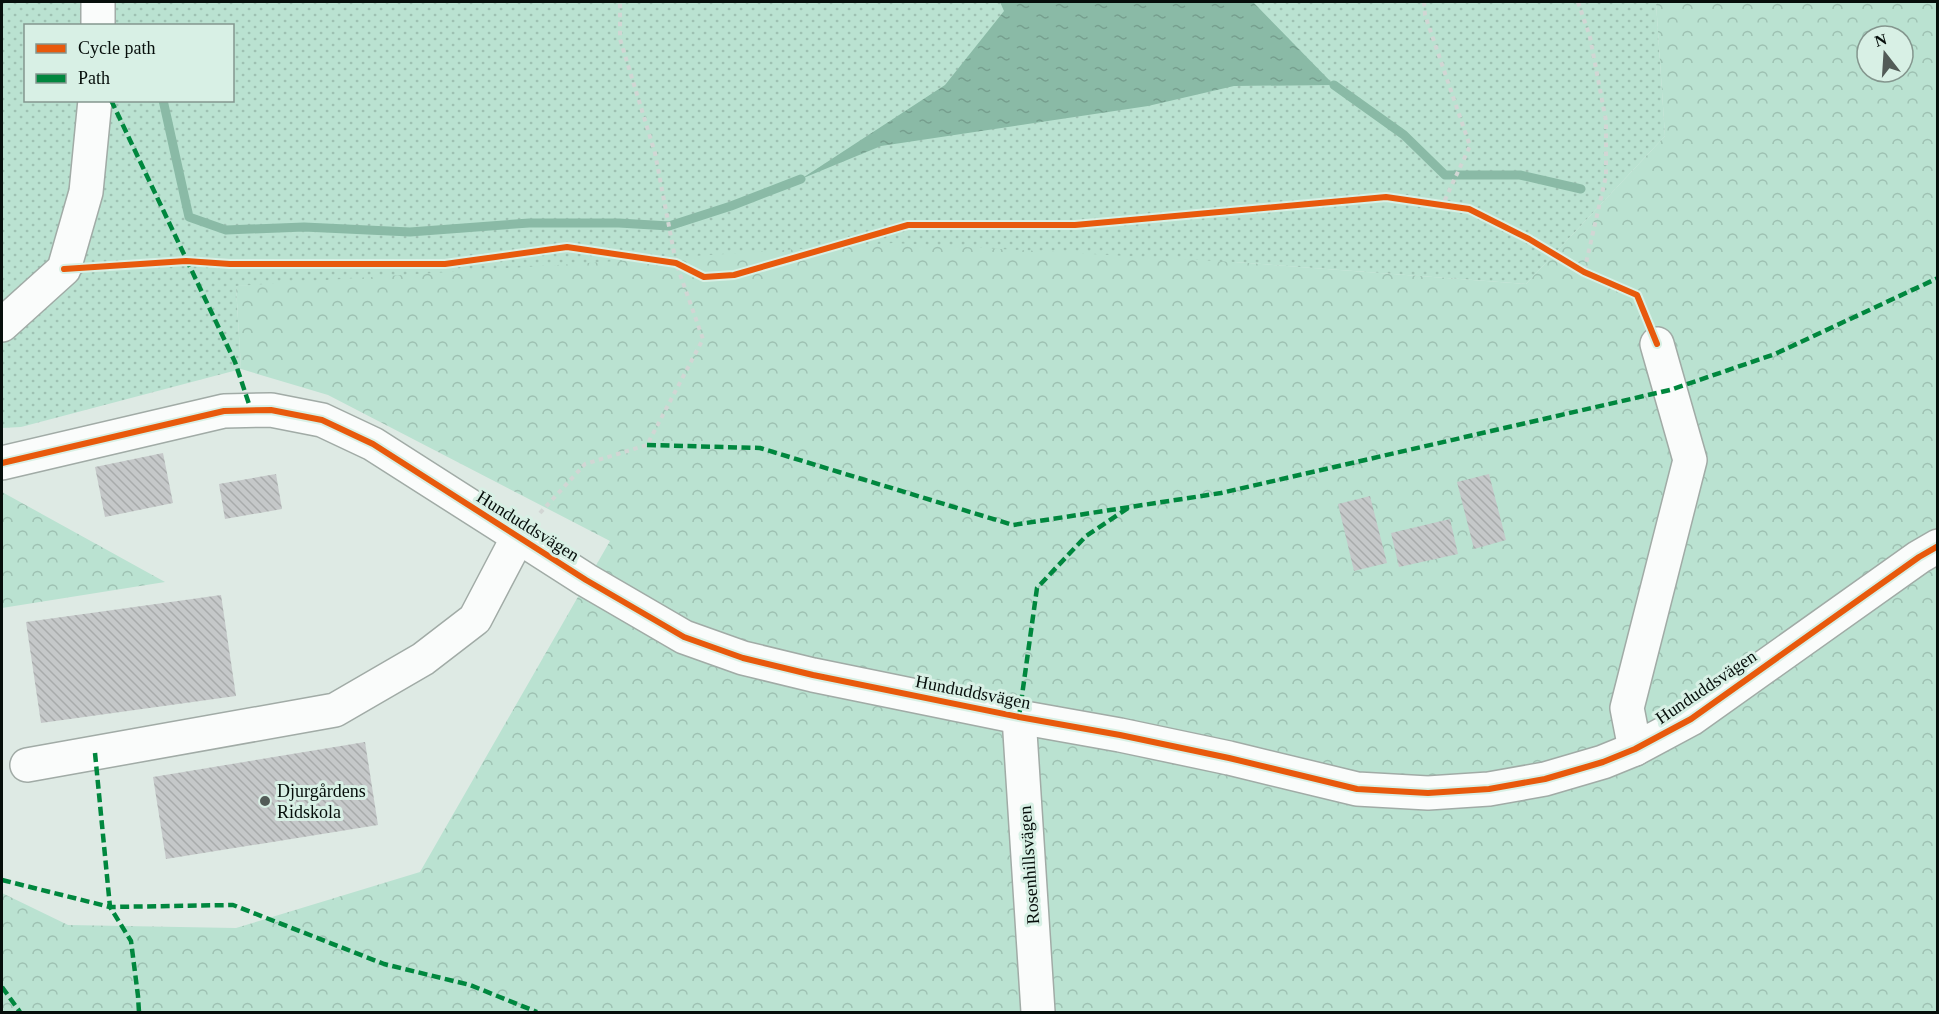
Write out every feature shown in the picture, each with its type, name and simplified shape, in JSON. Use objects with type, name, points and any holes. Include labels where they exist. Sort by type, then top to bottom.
[{"type":"street","points":[[98,2],[98,24]]},
{"type":"street","points":[[2,325],[64,269],[86,192],[95,102]]},
{"type":"street","points":[[1635,748],[1627,708],[1690,460],[1657,344]]},
{"type":"street","name":"Hunduddsvägen","points":[[2,464],[224,411],[272,410],[322,420],[373,444],[586,580],[684,637],[743,658],[813,675],[1142,740],[1357,789],[1404,792],[1428,793],[1489,789],[1545,779],[1603,762],[1635,748],[1691,719],[1919,556],[1938,546]]},
{"type":"street","name":"Hunduddsvägen","points":[[27,765],[335,710],[423,659],[475,619],[518,537]]},
{"type":"street","name":"Rosenhillsvägen","points":[[1019,717],[1038,1012]]},
{"type":"path","points":[[518,537],[585,464],[647,445],[703,339],[676,263],[655,153],[620,39],[621,2]]},
{"type":"path","points":[[1424,2],[1425,15],[1470,146],[1442,206]]},
{"type":"path","points":[[1578,2],[1590,37],[1606,121],[1606,176],[1584,272]]},
{"type":"path","points":[[1431,204],[1451,207]]},
{"type":"path","points":[[665,262],[676,263],[686,268]]},
{"type":"path","points":[[1575,267],[1594,277]]},
{"type":"green space","points":[[2,2],[1656,2],[1665,136],[1526,284],[1234,262],[236,286],[241,369],[21,427],[2,428]]},
{"type":"green space","points":[[1656,2],[1937,2],[1937,1012],[2,1012],[2,893],[68,925],[236,928],[420,872],[610,541],[328,395],[241,369],[236,286],[893,243],[1234,262],[1526,284],[1665,136]]},
{"type":"green space","points":[[2,492],[165,582],[2,608]]},
{"type":"water","points":[[1000,2],[1253,2],[1334,85],[1234,86],[1148,106],[881,146],[801,179],[945,85],[1004,11]]},
{"type":"building","points":[[163,453],[173,503],[105,517],[95,467]]},
{"type":"building","points":[[276,474],[282,509],[225,519],[219,484]]},
{"type":"building","points":[[1489,474],[1506,540],[1474,549],[1457,482]]},
{"type":"building","points":[[1370,496],[1387,563],[1354,571],[1338,504]]},
{"type":"building","points":[[1450,519],[1458,554],[1399,567],[1391,533]]},
{"type":"building","points":[[221,595],[236,696],[41,723],[26,622]]},
{"type":"building","name":"Djurgårdens Ridskola","points":[[365,742],[378,825],[166,859],[153,777]]},
{"type":"waterway","points":[[1334,85],[1404,135],[1445,175],[1520,175],[1581,189]]},
{"type":"waterway","points":[[163,102],[189,217],[226,230],[304,227],[410,232],[529,223],[619,223],[669,226],[731,206],[801,179]]},
{"type":"marked path","points":[[112,102],[235,362],[251,410]]},
{"type":"marked path","points":[[647,445],[760,448],[1013,525],[1221,493],[1670,390],[1775,354],[1938,278]]},
{"type":"marked path","points":[[1019,717],[1037,588],[1086,536],[1128,508]]},
{"type":"marked path","points":[[95,753],[110,907],[131,941],[139,1012]]},
{"type":"marked path","points":[[2,880],[110,907],[233,905],[384,964],[470,985],[537,1012]]},
{"type":"marked path","points":[[2,987],[20,1012]]},
{"type":"cycle path","points":[[64,269],[186,261],[230,264],[445,264],[567,247],[676,263],[704,277],[734,275],[908,225],[1075,225],[1386,197],[1469,209],[1529,239],[1584,272],[1637,295],[1657,344]]},
{"type":"cycle path","points":[[2,463],[224,411],[271,410],[322,420],[373,444],[586,580],[684,637],[743,658],[813,675],[1229,758],[1357,789],[1428,793],[1489,789],[1545,779],[1603,762],[1635,749],[1691,719],[1919,557],[1938,546]]},
{"type":"place","name":"Djurgårdens Ridskola","points":[[265,801]]}]
